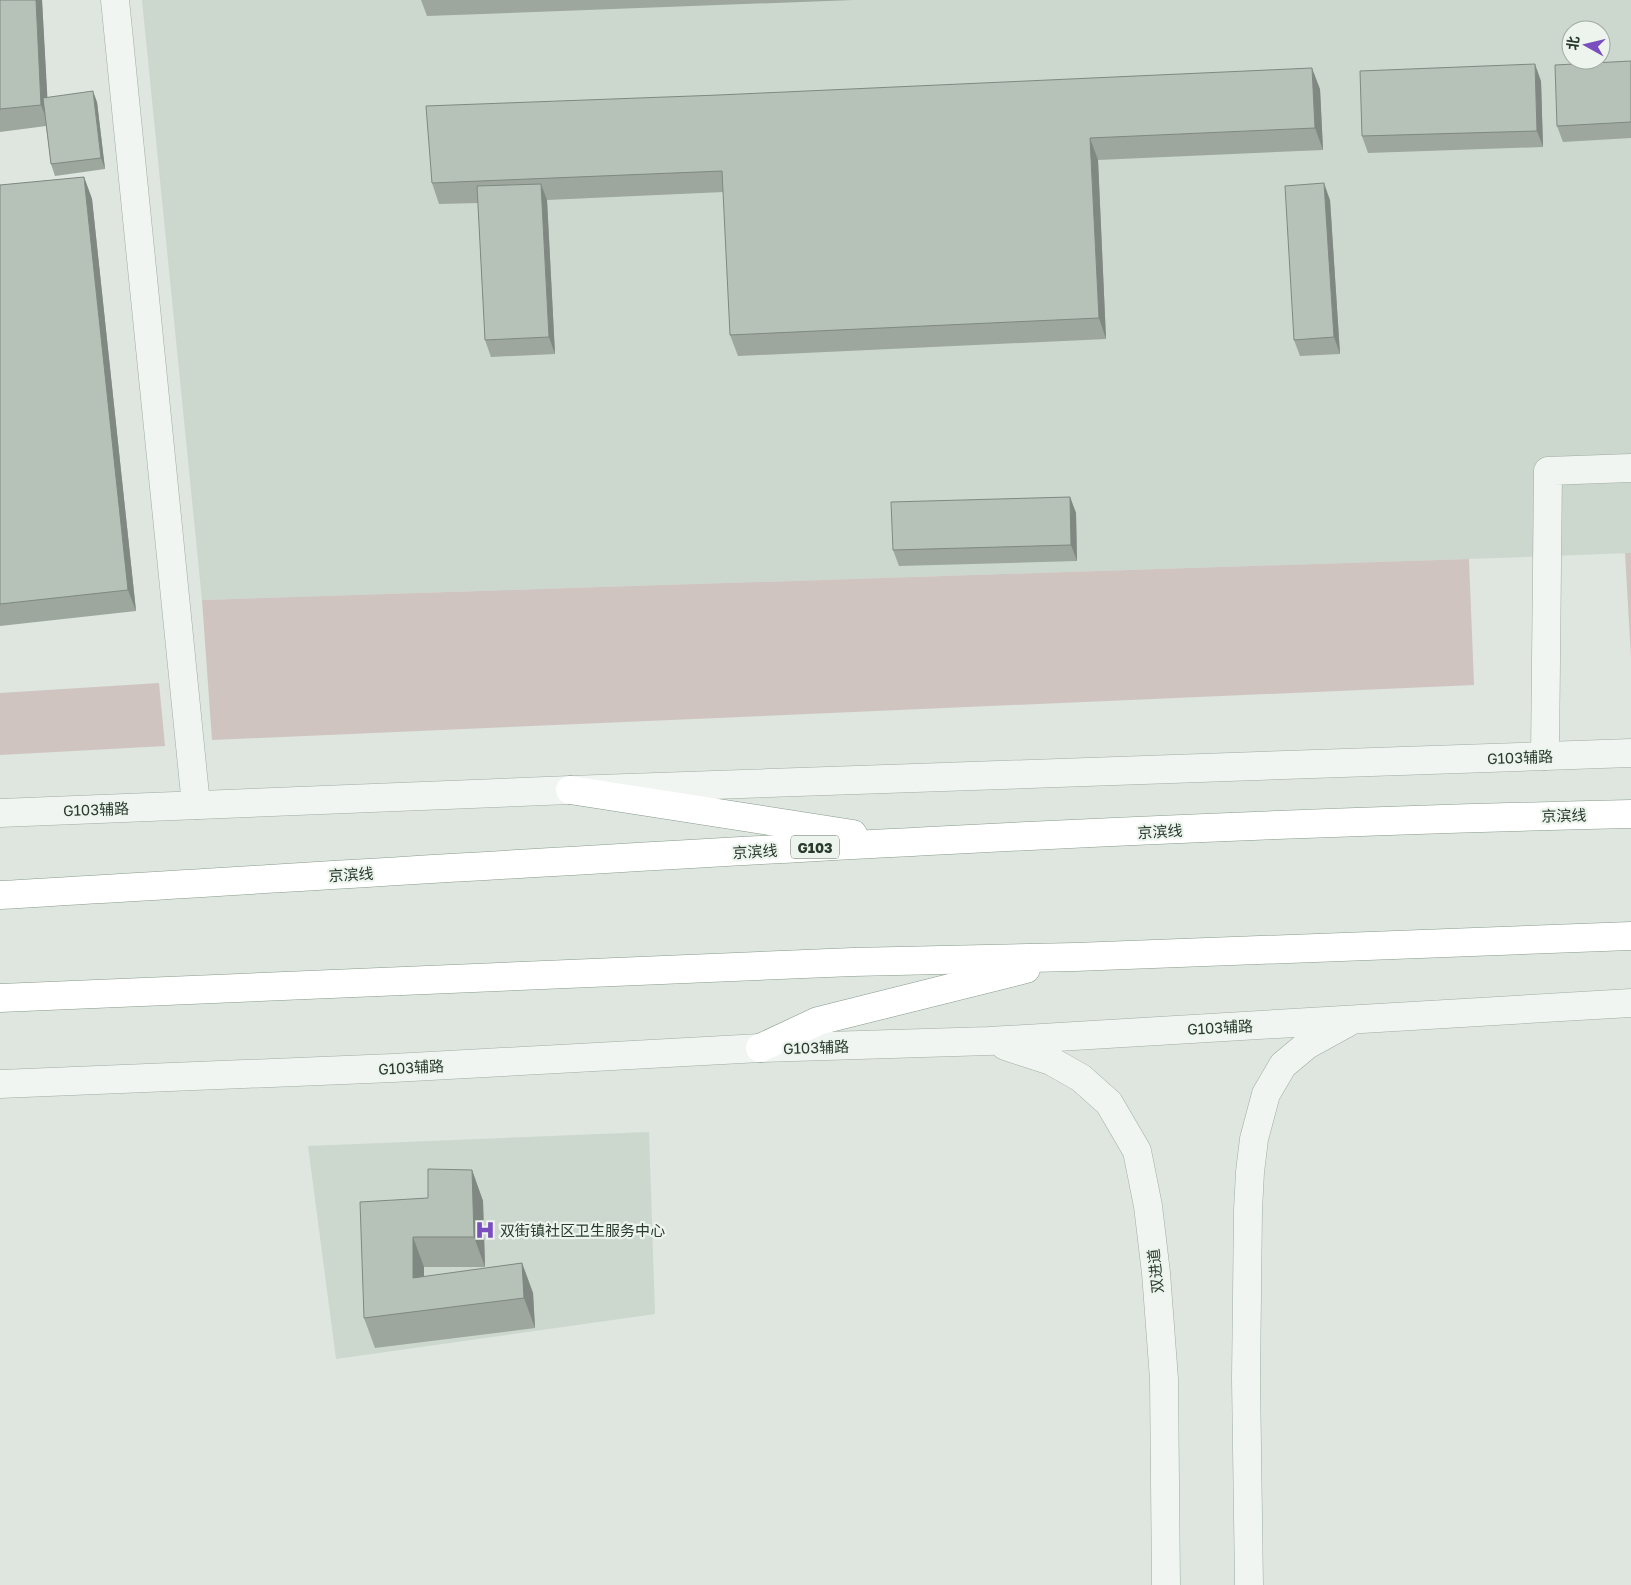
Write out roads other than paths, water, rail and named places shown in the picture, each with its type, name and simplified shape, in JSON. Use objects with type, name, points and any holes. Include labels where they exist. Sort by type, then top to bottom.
[{"type":"highway","points":[[570,790],[906,842]]},
{"type":"highway","name":"京滨线","points":[[0,895],[906,842],[1458,818],[1631,814]]},
{"type":"highway","points":[[0,998],[853,962],[1631,936]]},
{"type":"highway","points":[[760,1048],[818,1021],[1075,956]]},
{"type":"street","points":[[116,0],[196,805]]},
{"type":"street","points":[[1545,756],[1548,471],[1631,468]]},
{"type":"street","name":"G103辅路","points":[[0,813],[570,790],[1631,753]]},
{"type":"street","name":"G103辅路","points":[[0,1084],[393,1068],[760,1048],[989,1041],[1631,1003]]},
{"type":"street","points":[[1249,1585],[1246,1379],[1248,1210],[1254,1139],[1266,1094],[1284,1065],[1307,1045],[1353,1020]]},
{"type":"street","name":"双进道","points":[[989,1041],[1051,1061],[1081,1078],[1110,1103],[1138,1151],[1148,1206],[1156,1273],[1164,1379],[1166,1585]]},
{"type":"place","name":"双街镇社区卫生服务中心","points":[[485,1230]]}]
